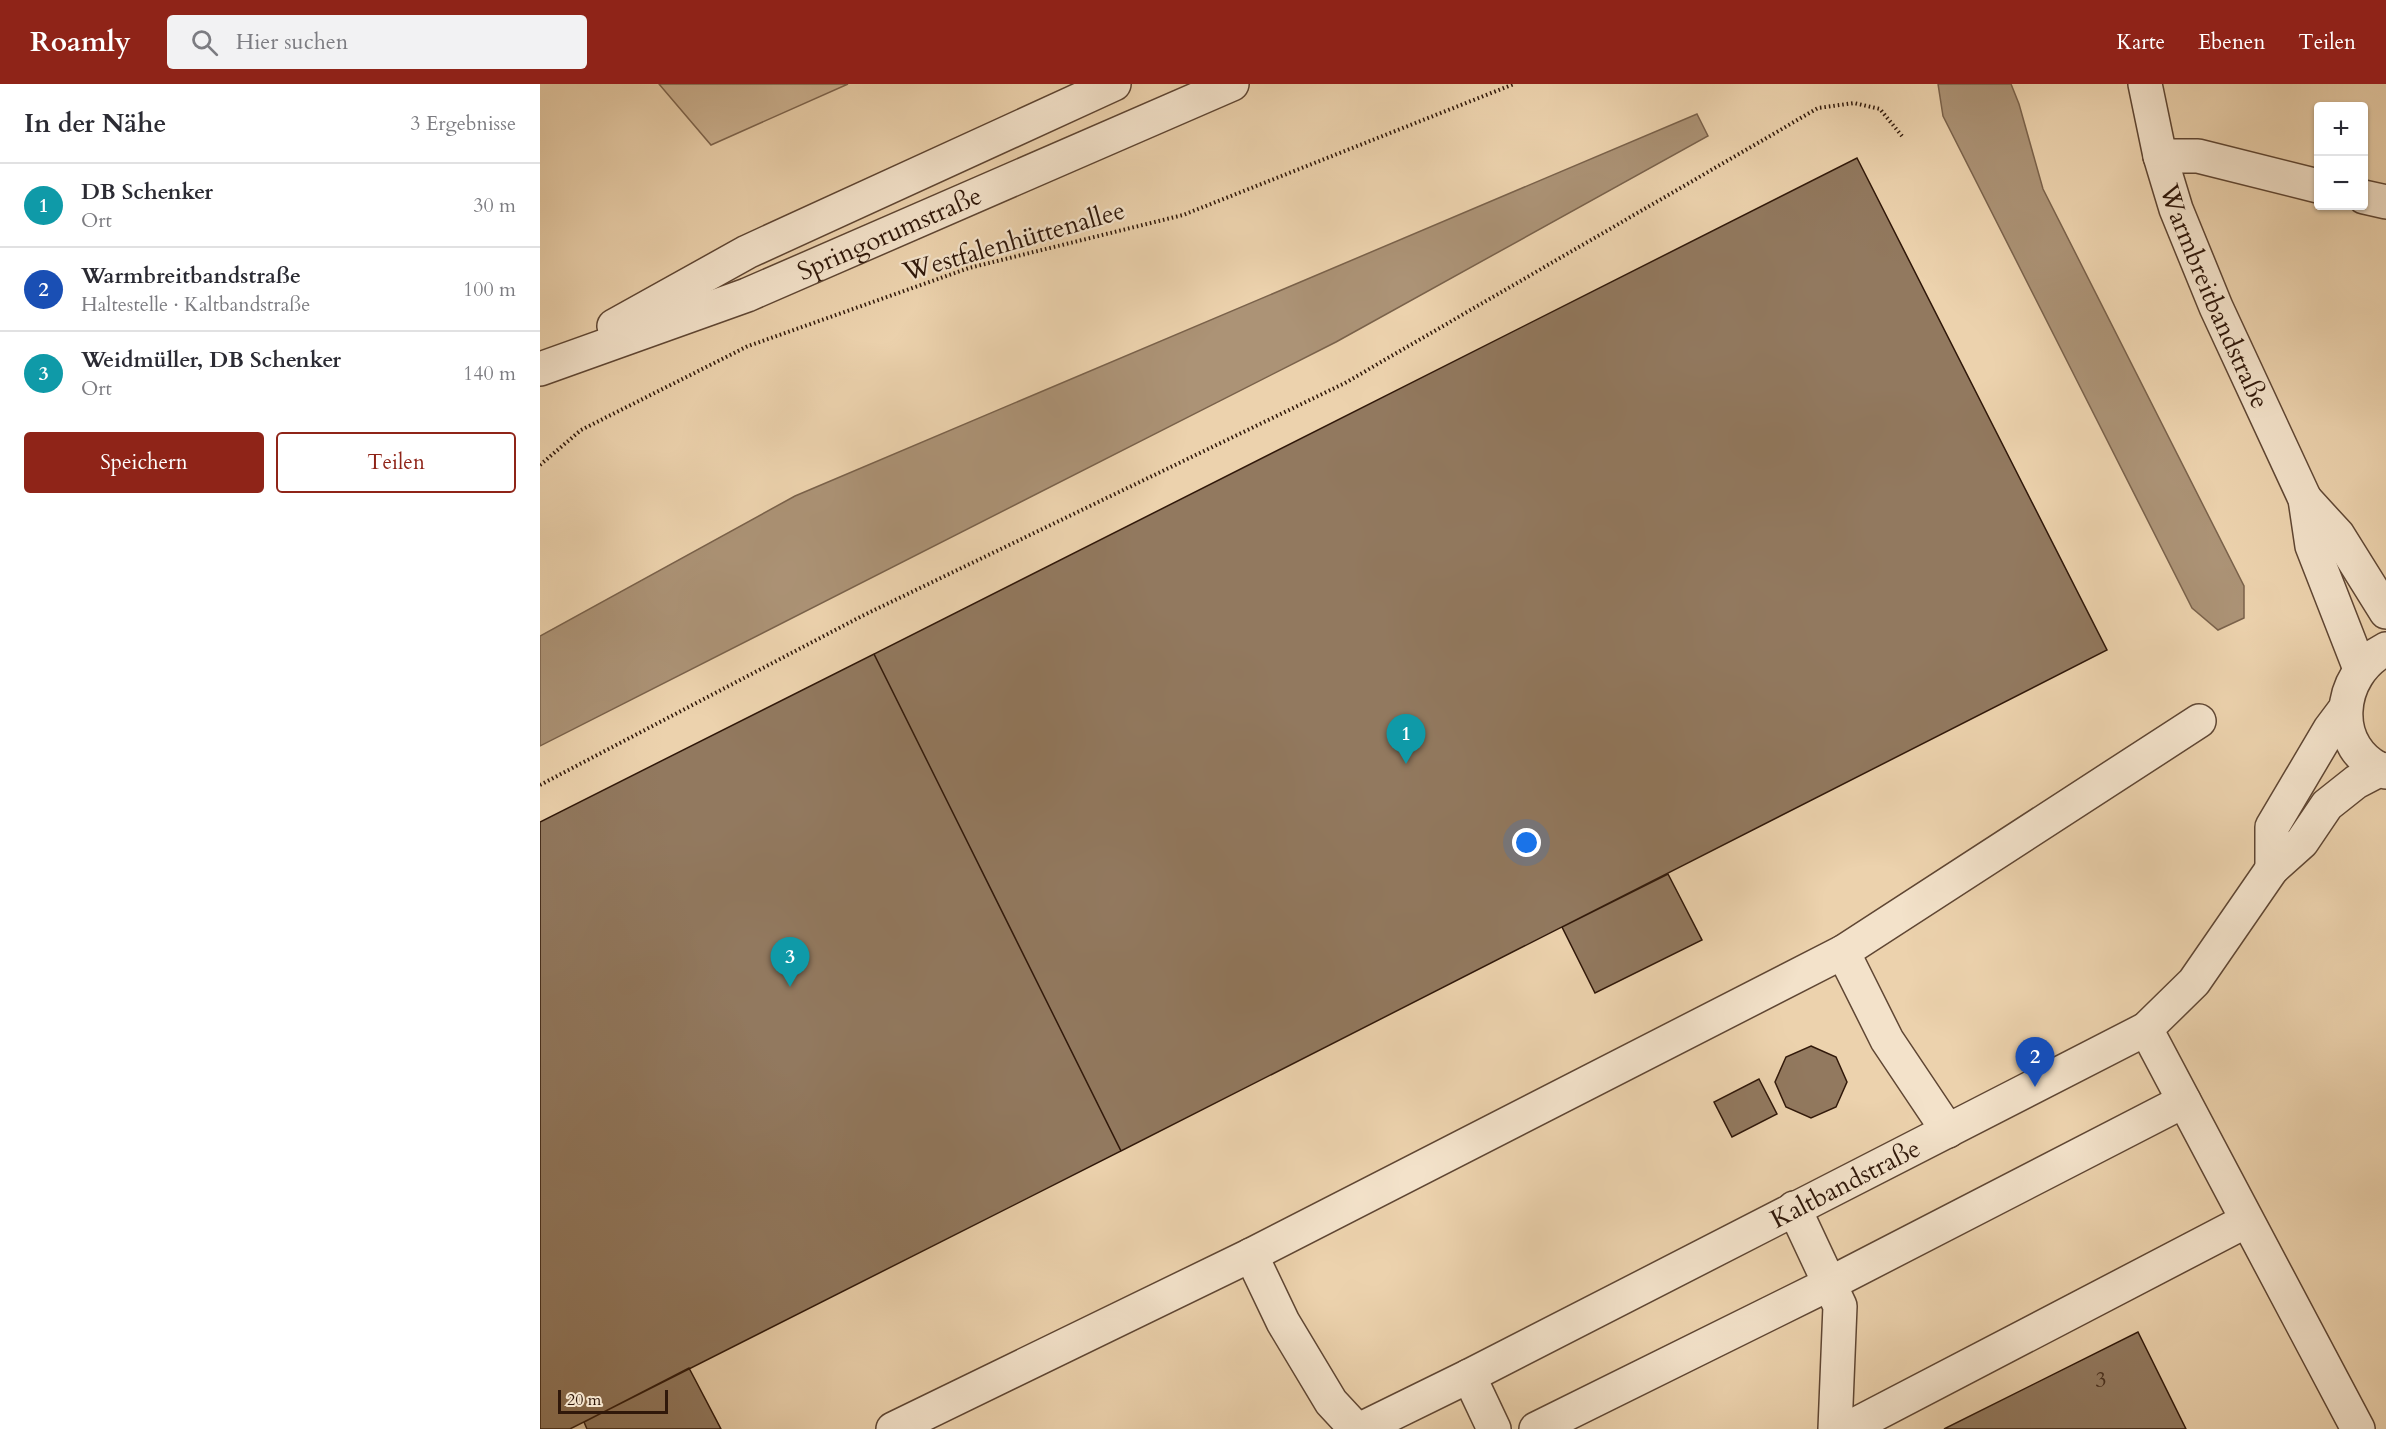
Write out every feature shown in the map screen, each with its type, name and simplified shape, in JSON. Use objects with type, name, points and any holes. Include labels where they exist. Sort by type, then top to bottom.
[{"type":"street","name":"Springorumstraße","points":[[540,369],[747,252],[1114,84]]},
{"type":"street","name":"Springorumstraße","points":[[540,369],[747,295],[1232,84]]},
{"type":"street","name":"Warmbreitbandstraße","points":[[2145,84],[2160,156],[2176,209],[2216,307],[2305,499],[2312,546],[2360,669]]},
{"type":"street","points":[[2160,156],[2198,156],[2314,185]]},
{"type":"street","points":[[2368,198],[2386,202]]},
{"type":"street","name":"Warmbreitbandstraße","points":[[2305,499],[2338,535],[2386,612]]},
{"type":"street","points":[[2383,771],[2364,757],[2353,741],[2346,724],[2345,709],[2349,688],[2360,669],[2373,655],[2386,649]]},
{"type":"street","points":[[2272,869],[2272,827],[2330,729],[2345,709]]},
{"type":"street","points":[[893,1429],[1251,1255],[1843,952],[2199,721]]},
{"type":"street","name":"Kaltbandstraße","points":[[1361,1429],[1469,1376],[2145,1029],[2194,982],[2272,869],[2302,842],[2327,806],[2356,782],[2383,771]]},
{"type":"street","points":[[1843,952],[1887,1040],[1948,1131]]},
{"type":"street","points":[[2145,1029],[2246,1221],[2330,1372],[2358,1429]]},
{"type":"street","points":[[1536,1429],[1829,1284],[2184,1101]]},
{"type":"street","points":[[1794,1208],[1840,1306],[1835,1429]]},
{"type":"street","points":[[1847,1429],[2246,1221]]},
{"type":"street","points":[[1251,1255],[1283,1322],[1331,1402],[1356,1429]]},
{"type":"street","points":[[1469,1376],[1494,1429]]},
{"type":"path","name":"Westfalenhüttenallee","points":[[540,465],[581,430],[748,346],[969,268],[1183,215],[1514,84]]},
{"type":"path","points":[[540,785],[862,616],[1345,383],[1818,108],[1854,103],[1880,109],[1902,136]]},
{"type":"shaded area","points":[[659,84],[848,84],[711,145]]},
{"type":"shaded area","points":[[1938,84],[2011,84],[2019,104],[2043,189],[2244,586],[2244,618],[2218,630],[2192,608],[1943,116]]},
{"type":"shaded area","points":[[1697,114],[1708,136],[1336,342],[540,746],[540,636],[795,496]]},
{"type":"building","points":[[1857,158],[2107,650],[1121,1151],[874,654]]},
{"type":"building","points":[[874,654],[1121,1151],[570,1429],[540,1429],[540,822]]},
{"type":"building","points":[[1668,874],[1702,940],[1595,993],[1562,927]]},
{"type":"building","points":[[1811,1046],[1836,1057],[1847,1082],[1836,1107],[1811,1118],[1786,1107],[1775,1082],[1786,1057]]},
{"type":"building","points":[[1759,1079],[1777,1114],[1732,1137],[1714,1102]]},
{"type":"building","points":[[2138,1332],[2186,1429],[1944,1429]]},
{"type":"building","points":[[689,1368],[721,1429],[587,1429],[584,1422]]},
{"type":"place","name":"DB Schenker","points":[[1406,764]]},
{"type":"place","name":"Weidmüller, DB Schenker","points":[[790,987]]},
{"type":"place","name":"Warmbreitbandstraße","points":[[2035,1087]]}]
